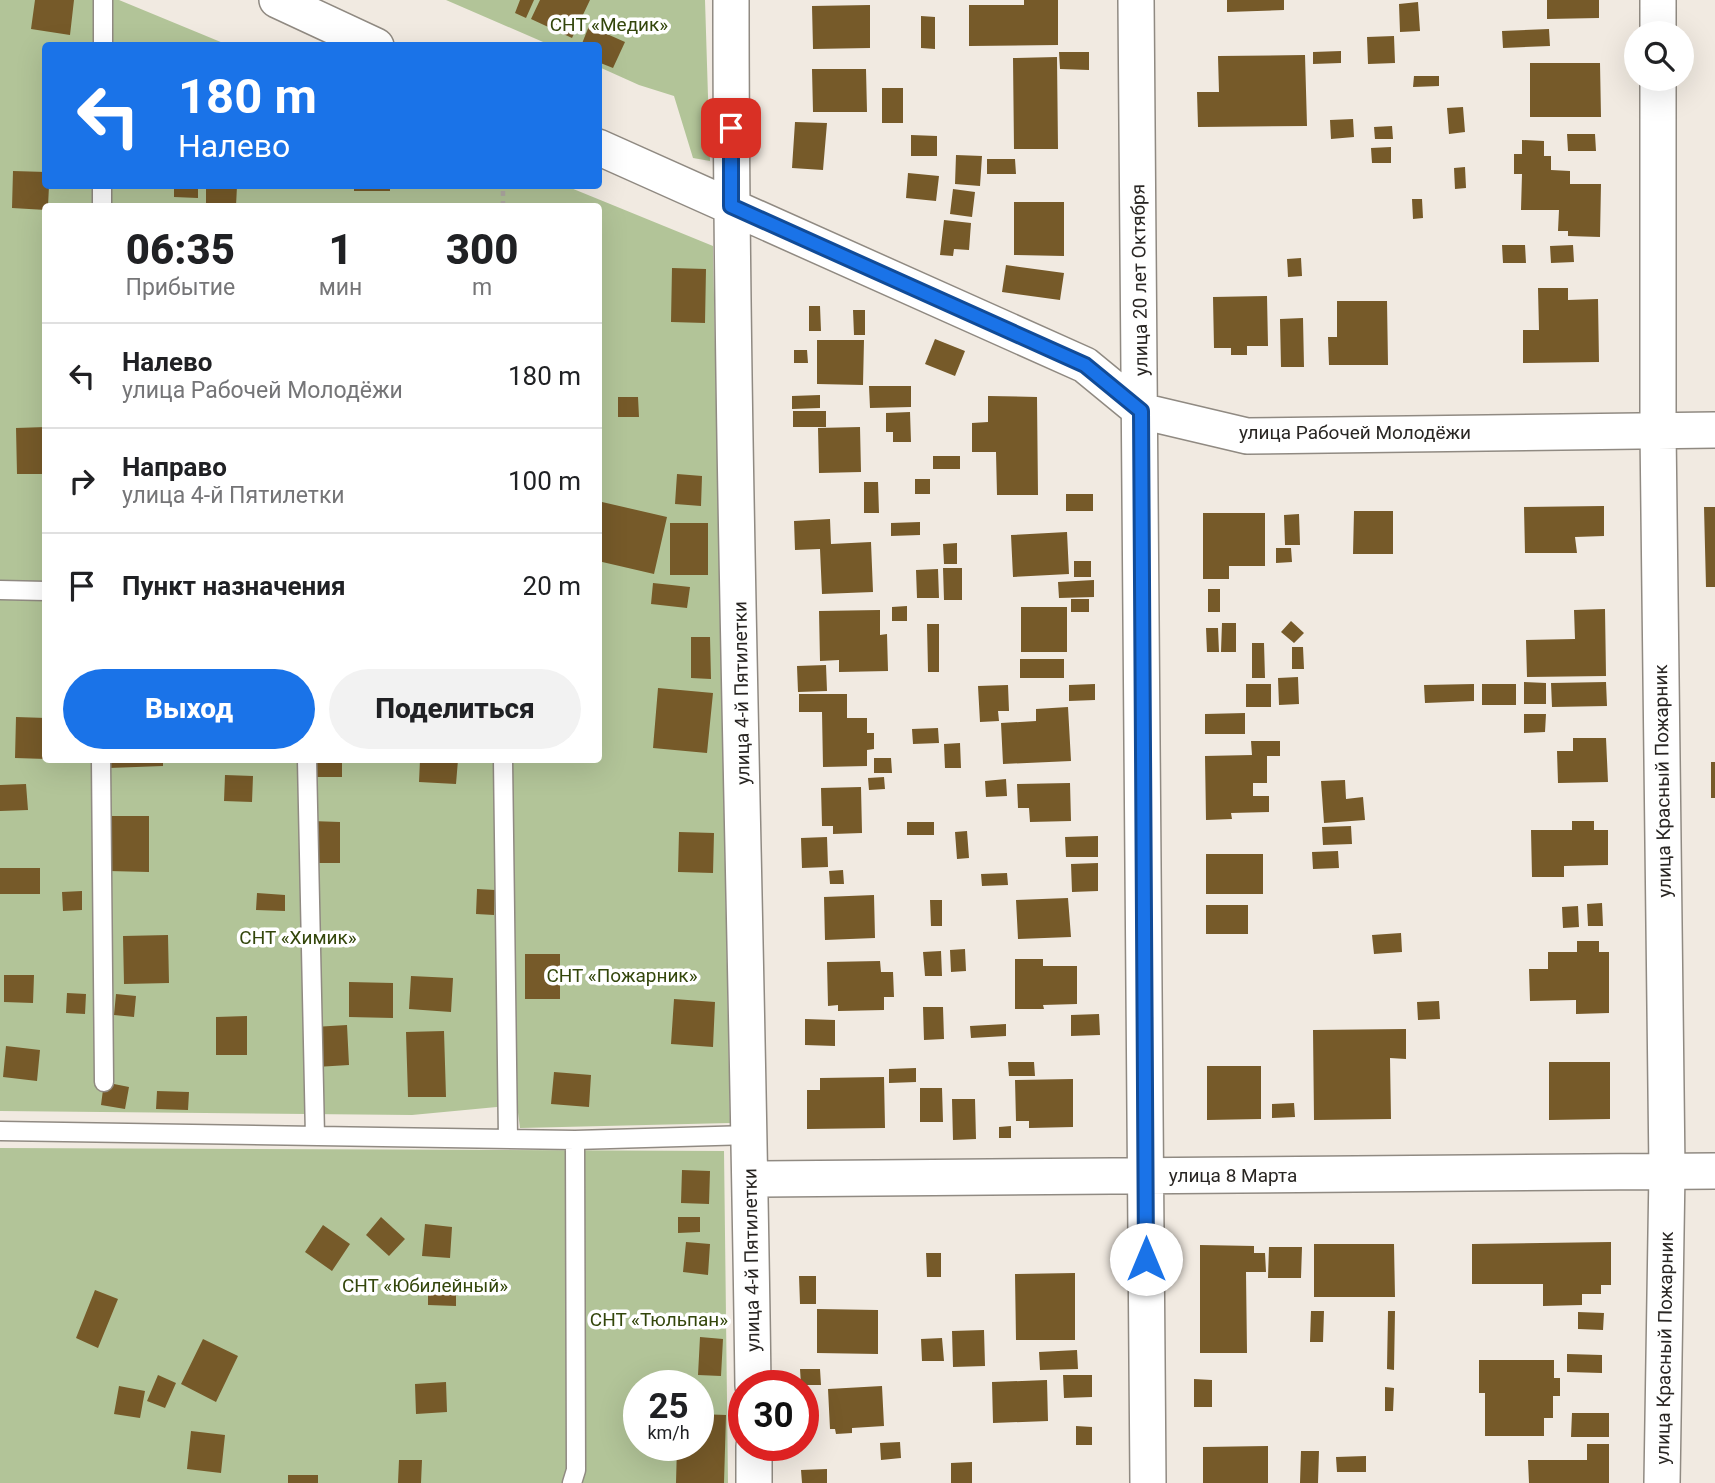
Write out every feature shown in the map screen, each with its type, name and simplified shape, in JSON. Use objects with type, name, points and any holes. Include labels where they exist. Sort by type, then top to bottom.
[{"type":"street","points":[[277,0],[367,42]]},
{"type":"street","name":"улица 4-й Пятилетки","points":[[731,0],[731,206],[753,1370]]},
{"type":"street","name":"улица 20 лет Октября","points":[[1136,0],[1148,1483]]},
{"type":"street","points":[[1658,0],[1658,21]]},
{"type":"street","name":"улица Красный Пожарник","points":[[1658,91],[1658,430],[1667,1171],[1662,1483]]},
{"type":"street","name":"улица Рабочей Молодёжи","points":[[602,149],[1085,365],[1141,411],[1247,436],[1715,430]]},
{"type":"street","name":"улица 8 Марта","points":[[750,1179],[1715,1171]]},
{"type":"street","points":[[754,1461],[754,1483]]},
{"type":"lane","points":[[103,0],[103,42]]},
{"type":"lane","points":[[0,590],[42,591]]},
{"type":"lane","points":[[101,763],[104,1082]]},
{"type":"lane","points":[[307,763],[315,1136]]},
{"type":"lane","points":[[503,763],[508,1138]]},
{"type":"lane","points":[[0,1131],[575,1140],[750,1135]]},
{"type":"lane","points":[[572,1483],[576,1470],[575,1140]]},
{"type":"green space","name":"СНТ «Химик»","points":[[0,0],[119,0],[221,42],[42,42],[42,189],[573,189],[713,246],[730,1123],[520,1128],[517,1105],[412,1115],[0,1111]]},
{"type":"green space","name":"СНТ «Медик»","points":[[446,0],[705,0],[710,161],[693,158],[674,96],[639,85],[602,68],[602,42],[543,42]]},
{"type":"green space","name":"СНТ «Юбилейный»","points":[[0,1148],[724,1151],[728,1483],[0,1483]]},
{"type":"building","points":[[35,0],[74,0],[70,35],[31,29]]},
{"type":"building","points":[[520,0],[534,0],[526,18],[515,13]]},
{"type":"building","points":[[540,0],[590,0],[572,38],[531,19]]},
{"type":"building","points":[[1024,0],[1058,0],[1058,45],[969,46],[969,5],[1024,5]]},
{"type":"building","points":[[1227,0],[1284,0],[1284,10],[1227,12]]},
{"type":"building","points":[[1547,0],[1599,0],[1599,18],[1547,19]]},
{"type":"building","points":[[1418,2],[1420,31],[1400,32],[1399,4]]},
{"type":"building","points":[[870,5],[870,48],[813,49],[812,6]]},
{"type":"building","points":[[921,16],[935,17],[935,49],[921,48]]},
{"type":"building","points":[[589,26],[625,42],[613,68],[602,64],[602,42],[583,42]]},
{"type":"building","points":[[1549,29],[1550,46],[1503,48],[1502,31]]},
{"type":"building","points":[[1394,36],[1395,63],[1368,64],[1367,37]]},
{"type":"building","points":[[1341,51],[1341,63],[1313,64],[1313,52]]},
{"type":"building","points":[[1059,52],[1089,52],[1089,70],[1060,69]]},
{"type":"building","points":[[1305,55],[1307,126],[1198,127],[1197,92],[1219,92],[1218,56]]},
{"type":"building","points":[[1057,57],[1058,149],[1014,149],[1013,58]]},
{"type":"building","points":[[1530,63],[1600,63],[1601,117],[1530,117]]},
{"type":"building","points":[[812,69],[866,69],[867,112],[813,112]]},
{"type":"building","points":[[1414,76],[1439,76],[1439,86],[1413,87]]},
{"type":"building","points":[[882,88],[903,88],[903,123],[882,123]]},
{"type":"building","points":[[1463,107],[1465,132],[1449,134],[1447,108]]},
{"type":"building","points":[[1353,119],[1354,137],[1331,139],[1330,120]]},
{"type":"building","points":[[795,122],[827,123],[823,170],[792,168]]},
{"type":"building","points":[[1392,126],[1393,139],[1375,139],[1374,127]]},
{"type":"building","points":[[1567,134],[1595,134],[1596,151],[1568,151]]},
{"type":"building","points":[[911,135],[937,136],[937,156],[911,156]]},
{"type":"building","points":[[1522,140],[1544,141],[1544,156],[1551,156],[1551,170],[1570,171],[1570,184],[1601,184],[1600,237],[1568,236],[1568,231],[1558,231],[1559,210],[1521,210],[1522,174],[1514,174],[1514,154],[1522,154]]},
{"type":"building","points":[[1391,147],[1391,163],[1372,163],[1371,148]]},
{"type":"building","points":[[956,155],[982,156],[980,186],[955,184]]},
{"type":"building","points":[[987,159],[1015,159],[1016,174],[987,174]]},
{"type":"building","points":[[1465,167],[1466,188],[1455,189],[1454,168]]},
{"type":"building","points":[[13,171],[42,172],[42,189],[49,189],[48,203],[42,203],[42,210],[12,208]]},
{"type":"building","points":[[908,173],[939,176],[936,201],[906,198]]},
{"type":"building","points":[[174,189],[198,189],[198,198],[174,197]]},
{"type":"building","points":[[206,189],[237,189],[236,203],[206,203]]},
{"type":"building","points":[[354,189],[390,189],[390,191]]},
{"type":"building","points":[[953,189],[975,192],[972,217],[950,214]]},
{"type":"building","points":[[1412,199],[1422,199],[1423,218],[1413,219]]},
{"type":"building","points":[[1014,202],[1064,202],[1064,256],[1014,255]]},
{"type":"building","points":[[944,220],[971,223],[969,250],[954,249],[953,256],[940,255]]},
{"type":"building","points":[[1502,245],[1525,245],[1526,263],[1503,263]]},
{"type":"building","points":[[1573,245],[1574,262],[1551,263],[1550,246]]},
{"type":"building","points":[[1301,258],[1302,276],[1288,277],[1287,259]]},
{"type":"building","points":[[1006,265],[1064,273],[1060,300],[1002,292]]},
{"type":"building","points":[[672,268],[706,269],[705,323],[671,322]]},
{"type":"building","points":[[1538,288],[1568,288],[1568,300],[1598,299],[1599,362],[1523,363],[1523,330],[1539,330]]},
{"type":"building","points":[[1267,296],[1268,346],[1247,346],[1247,355],[1231,355],[1231,348],[1214,348],[1213,297]]},
{"type":"building","points":[[1337,301],[1387,301],[1388,365],[1329,365],[1328,337],[1337,337]]},
{"type":"building","points":[[809,306],[820,306],[821,331],[809,331]]},
{"type":"building","points":[[853,310],[865,310],[865,335],[854,335]]},
{"type":"building","points":[[1303,318],[1304,367],[1281,367],[1280,319]]},
{"type":"building","points":[[935,339],[965,351],[955,376],[925,364]]},
{"type":"building","points":[[817,340],[864,340],[863,385],[817,384]]},
{"type":"building","points":[[794,350],[807,350],[808,363],[794,363]]},
{"type":"building","points":[[869,386],[911,386],[911,407],[870,408]]},
{"type":"building","points":[[820,395],[820,408],[792,409],[792,396]]},
{"type":"building","points":[[988,396],[1037,397],[1038,495],[997,495],[996,452],[972,452],[972,423],[988,422]]},
{"type":"building","points":[[618,397],[638,397],[639,417],[618,417]]},
{"type":"building","points":[[793,411],[826,411],[826,427],[793,427]]},
{"type":"building","points":[[910,412],[911,442],[893,442],[893,432],[886,432],[886,413]]},
{"type":"building","points":[[42,427],[42,474],[17,474],[16,428]]},
{"type":"building","points":[[860,427],[861,472],[819,473],[818,428]]},
{"type":"building","points":[[933,456],[960,456],[960,469],[933,469]]},
{"type":"building","points":[[677,474],[702,476],[701,506],[675,504]]},
{"type":"building","points":[[915,479],[930,479],[930,494],[915,494]]},
{"type":"building","points":[[864,482],[878,482],[879,513],[864,513]]},
{"type":"building","points":[[1066,494],[1093,494],[1093,511],[1066,511]]},
{"type":"building","points":[[602,502],[667,517],[654,574],[602,562]]},
{"type":"building","points":[[1604,506],[1604,536],[1575,537],[1577,553],[1525,553],[1524,507]]},
{"type":"building","points":[[1704,507],[1715,507],[1715,587],[1706,587]]},
{"type":"building","points":[[1354,511],[1393,511],[1393,554],[1353,554]]},
{"type":"building","points":[[1203,513],[1265,513],[1265,566],[1229,566],[1229,579],[1203,579]]},
{"type":"building","points":[[1299,514],[1300,545],[1285,545],[1284,515]]},
{"type":"building","points":[[830,519],[831,544],[871,542],[873,592],[822,594],[820,549],[795,550],[794,521]]},
{"type":"building","points":[[920,522],[920,535],[891,536],[891,523]]},
{"type":"building","points":[[670,523],[708,523],[708,575],[670,575]]},
{"type":"building","points":[[1067,532],[1069,574],[1013,577],[1011,535]]},
{"type":"building","points":[[957,543],[957,564],[944,564],[943,544]]},
{"type":"building","points":[[1276,548],[1291,548],[1292,562],[1276,563]]},
{"type":"building","points":[[1074,561],[1091,561],[1091,577],[1074,577]]},
{"type":"building","points":[[943,568],[962,568],[962,600],[944,600]]},
{"type":"building","points":[[938,569],[939,598],[917,598],[916,570]]},
{"type":"building","points":[[1094,580],[1094,597],[1059,598],[1058,582]]},
{"type":"building","points":[[653,583],[690,587],[687,608],[651,604]]},
{"type":"building","points":[[1208,589],[1220,589],[1220,612],[1208,612]]},
{"type":"building","points":[[1071,599],[1089,599],[1089,612],[1071,612]]},
{"type":"building","points":[[907,606],[907,621],[892,621],[892,607]]},
{"type":"building","points":[[1021,607],[1067,607],[1067,652],[1021,652]]},
{"type":"building","points":[[1605,609],[1606,676],[1527,677],[1526,640],[1575,639],[1574,610]]},
{"type":"building","points":[[880,610],[880,635],[887,634],[888,671],[839,672],[839,660],[820,661],[819,611]]},
{"type":"building","points":[[1291,621],[1304,633],[1294,643],[1281,632]]},
{"type":"building","points":[[1222,623],[1236,623],[1236,652],[1221,652]]},
{"type":"building","points":[[927,624],[939,624],[939,672],[928,672]]},
{"type":"building","points":[[1206,628],[1218,628],[1219,652],[1207,652]]},
{"type":"building","points":[[691,637],[710,637],[711,679],[691,678]]},
{"type":"building","points":[[1252,643],[1264,643],[1265,678],[1252,678]]},
{"type":"building","points":[[1292,647],[1303,647],[1304,669],[1292,669]]},
{"type":"building","points":[[1020,659],[1064,659],[1064,678],[1020,678]]},
{"type":"building","points":[[826,665],[827,691],[798,692],[797,666]]},
{"type":"building","points":[[1298,677],[1299,704],[1279,705],[1278,678]]},
{"type":"building","points":[[1524,682],[1546,683],[1546,704],[1524,704]]},
{"type":"building","points":[[1606,682],[1607,706],[1552,707],[1551,683]]},
{"type":"building","points":[[1095,684],[1095,700],[1069,701],[1069,685]]},
{"type":"building","points":[[1246,684],[1271,684],[1271,707],[1246,707]]},
{"type":"building","points":[[1474,684],[1474,701],[1425,703],[1424,685]]},
{"type":"building","points":[[1482,684],[1516,684],[1516,705],[1482,705]]},
{"type":"building","points":[[1008,685],[1009,711],[998,711],[999,721],[980,722],[978,686]]},
{"type":"building","points":[[658,688],[713,693],[707,753],[653,748]]},
{"type":"building","points":[[799,694],[847,694],[847,718],[867,718],[867,733],[874,733],[874,749],[867,750],[867,766],[823,767],[822,712],[799,712]]},
{"type":"building","points":[[1068,707],[1071,761],[1003,764],[1001,723],[1036,721],[1036,709]]},
{"type":"building","points":[[1245,713],[1245,734],[1205,734],[1205,714]]},
{"type":"building","points":[[1524,714],[1546,714],[1545,732],[1524,733]]},
{"type":"building","points":[[16,717],[42,718],[42,759],[15,758]]},
{"type":"building","points":[[938,728],[939,743],[913,744],[912,729]]},
{"type":"building","points":[[1573,738],[1606,738],[1608,782],[1558,783],[1557,751],[1573,751]]},
{"type":"building","points":[[1251,741],[1280,741],[1280,756],[1267,756],[1267,783],[1253,783],[1253,796],[1269,796],[1269,812],[1231,813],[1232,819],[1206,820],[1205,756],[1252,755]]},
{"type":"building","points":[[960,743],[961,768],[945,768],[944,744]]},
{"type":"building","points":[[874,758],[891,758],[892,773],[874,773]]},
{"type":"building","points":[[1711,762],[1715,762],[1715,798],[1711,798]]},
{"type":"building","points":[[109,763],[163,763],[163,766],[109,768]]},
{"type":"building","points":[[309,763],[342,763],[342,777],[309,777]]},
{"type":"building","points":[[420,763],[458,763],[456,784],[419,782]]},
{"type":"building","points":[[225,775],[253,776],[252,802],[224,801]]},
{"type":"building","points":[[884,777],[885,789],[869,790],[868,778]]},
{"type":"building","points":[[1006,779],[1007,796],[986,797],[985,781]]},
{"type":"building","points":[[1345,780],[1346,799],[1363,797],[1365,820],[1324,823],[1321,781]]},
{"type":"building","points":[[1070,783],[1071,821],[1030,822],[1029,808],[1018,808],[1017,784]]},
{"type":"building","points":[[26,784],[28,810],[0,811],[0,785]]},
{"type":"building","points":[[861,787],[862,833],[833,834],[833,826],[822,826],[821,788]]},
{"type":"building","points":[[109,816],[149,816],[149,872],[109,871]]},
{"type":"building","points":[[311,821],[340,822],[340,863],[310,863]]},
{"type":"building","points":[[1572,821],[1594,821],[1594,830],[1608,830],[1608,865],[1564,866],[1564,877],[1532,877],[1531,830],[1572,830]]},
{"type":"building","points":[[907,822],[934,822],[934,835],[907,835]]},
{"type":"building","points":[[1351,826],[1352,844],[1323,845],[1322,827]]},
{"type":"building","points":[[967,831],[969,858],[957,859],[955,832]]},
{"type":"building","points":[[679,832],[714,833],[713,873],[678,872]]},
{"type":"building","points":[[1098,836],[1098,857],[1066,857],[1065,837]]},
{"type":"building","points":[[827,837],[828,867],[802,868],[801,838]]},
{"type":"building","points":[[1338,851],[1339,868],[1313,869],[1312,852]]},
{"type":"building","points":[[1206,854],[1263,854],[1263,894],[1206,894]]},
{"type":"building","points":[[1098,863],[1098,891],[1072,892],[1071,864]]},
{"type":"building","points":[[0,868],[40,868],[40,894],[0,894]]},
{"type":"building","points":[[843,870],[844,884],[830,884],[829,871]]},
{"type":"building","points":[[1007,873],[1008,885],[982,886],[981,874]]},
{"type":"building","points":[[477,889],[495,890],[494,915],[476,914]]},
{"type":"building","points":[[82,891],[82,910],[63,911],[62,892]]},
{"type":"building","points":[[257,893],[285,895],[285,911],[256,910]]},
{"type":"building","points":[[874,895],[875,938],[825,940],[824,897]]},
{"type":"building","points":[[1068,898],[1071,937],[1018,939],[1016,900]]},
{"type":"building","points":[[930,900],[942,900],[942,926],[931,926]]},
{"type":"building","points":[[1602,903],[1603,926],[1588,926],[1587,904]]},
{"type":"building","points":[[1206,905],[1248,905],[1248,934],[1206,934]]},
{"type":"building","points":[[1578,906],[1579,927],[1563,928],[1562,907]]},
{"type":"building","points":[[1401,933],[1402,952],[1374,954],[1372,935]]},
{"type":"building","points":[[168,935],[169,983],[124,984],[123,936]]},
{"type":"building","points":[[1577,941],[1599,941],[1599,952],[1609,952],[1609,1013],[1576,1014],[1576,1000],[1530,1001],[1529,969],[1548,969],[1548,952],[1577,952]]},
{"type":"building","points":[[965,949],[966,971],[951,972],[950,950]]},
{"type":"building","points":[[941,951],[942,976],[925,976],[923,952]]},
{"type":"building","points":[[525,954],[560,954],[560,999],[525,999]]},
{"type":"building","points":[[1015,959],[1043,959],[1043,966],[1077,966],[1077,1004],[1043,1005],[1044,1009],[1015,1009]]},
{"type":"building","points":[[880,961],[881,972],[893,972],[894,997],[884,997],[884,1010],[838,1011],[838,1005],[828,1006],[827,962]]},
{"type":"building","points":[[4,975],[34,975],[33,1003],[4,1002]]},
{"type":"building","points":[[411,976],[453,978],[451,1012],[409,1009]]},
{"type":"building","points":[[349,982],[393,983],[393,1018],[349,1017]]},
{"type":"building","points":[[67,993],[86,994],[85,1014],[66,1013]]},
{"type":"building","points":[[116,994],[136,996],[134,1017],[114,1015]]},
{"type":"building","points":[[674,999],[715,1002],[713,1047],[671,1044]]},
{"type":"building","points":[[1439,1001],[1440,1019],[1418,1020],[1417,1002]]},
{"type":"building","points":[[923,1007],[943,1007],[944,1039],[924,1040]]},
{"type":"building","points":[[1099,1014],[1100,1035],[1071,1036],[1071,1015]]},
{"type":"building","points":[[247,1016],[247,1055],[216,1055],[216,1017]]},
{"type":"building","points":[[805,1019],[835,1020],[835,1046],[805,1045]]},
{"type":"building","points":[[1006,1024],[1006,1036],[971,1038],[970,1026]]},
{"type":"building","points":[[347,1025],[349,1065],[316,1067],[314,1027]]},
{"type":"building","points":[[1406,1029],[1406,1059],[1390,1058],[1391,1119],[1314,1120],[1313,1030]]},
{"type":"building","points":[[444,1031],[446,1097],[408,1097],[406,1032]]},
{"type":"building","points":[[6,1046],[40,1050],[37,1081],[3,1077]]},
{"type":"building","points":[[1008,1062],[1034,1062],[1035,1076],[1009,1076]]},
{"type":"building","points":[[1549,1062],[1610,1062],[1610,1119],[1549,1120]]},
{"type":"building","points":[[1207,1066],[1261,1066],[1261,1119],[1207,1120]]},
{"type":"building","points":[[916,1068],[916,1082],[889,1083],[889,1069]]},
{"type":"building","points":[[554,1072],[591,1075],[589,1107],[551,1104]]},
{"type":"building","points":[[884,1077],[885,1128],[807,1129],[807,1090],[820,1090],[820,1078]]},
{"type":"building","points":[[1073,1079],[1073,1127],[1029,1128],[1029,1121],[1016,1121],[1015,1080]]},
{"type":"building","points":[[104,1082],[129,1087],[125,1109],[101,1105]]},
{"type":"building","points":[[920,1088],[942,1088],[943,1122],[920,1122]]},
{"type":"building","points":[[157,1091],[189,1092],[188,1110],[156,1109]]},
{"type":"building","points":[[952,1099],[975,1099],[976,1139],[953,1140]]},
{"type":"building","points":[[1294,1103],[1295,1117],[1272,1118],[1272,1104]]},
{"type":"building","points":[[1011,1126],[1011,1138],[999,1138],[999,1127]]},
{"type":"building","points":[[682,1170],[710,1171],[709,1204],[681,1203]]},
{"type":"building","points":[[381,1217],[405,1239],[389,1256],[366,1235]]},
{"type":"building","points":[[678,1217],[700,1217],[700,1232],[678,1233]]},
{"type":"building","points":[[425,1224],[452,1227],[450,1258],[422,1256]]},
{"type":"building","points":[[323,1225],[350,1244],[332,1271],[305,1252]]},
{"type":"building","points":[[686,1242],[710,1244],[708,1275],[683,1272]]},
{"type":"building","points":[[1611,1242],[1611,1285],[1601,1285],[1601,1294],[1582,1294],[1582,1305],[1543,1306],[1543,1284],[1472,1284],[1472,1244]]},
{"type":"building","points":[[1314,1244],[1394,1244],[1395,1297],[1314,1297]]},
{"type":"building","points":[[1200,1245],[1254,1246],[1254,1253],[1265,1253],[1266,1272],[1246,1272],[1247,1353],[1200,1353]]},
{"type":"building","points":[[1269,1247],[1302,1247],[1301,1278],[1268,1278]]},
{"type":"building","points":[[926,1253],[941,1253],[941,1277],[927,1277]]},
{"type":"building","points":[[1075,1273],[1075,1340],[1016,1340],[1015,1274]]},
{"type":"building","points":[[799,1276],[816,1276],[816,1304],[800,1304]]},
{"type":"building","points":[[428,1279],[456,1280],[456,1306],[428,1305]]},
{"type":"building","points":[[95,1290],[118,1299],[98,1348],[76,1338]]},
{"type":"building","points":[[817,1309],[878,1310],[878,1354],[817,1353]]},
{"type":"building","points":[[1311,1311],[1324,1311],[1323,1342],[1310,1342]]},
{"type":"building","points":[[1388,1311],[1395,1311],[1394,1370],[1387,1369]]},
{"type":"building","points":[[1578,1312],[1604,1313],[1603,1330],[1578,1329]]},
{"type":"building","points":[[984,1330],[985,1366],[953,1367],[952,1331]]},
{"type":"building","points":[[700,1337],[723,1339],[721,1376],[714,1376],[714,1370],[698,1370]]},
{"type":"building","points":[[942,1338],[944,1361],[922,1361],[921,1339]]},
{"type":"building","points":[[203,1339],[238,1356],[216,1402],[181,1384]]},
{"type":"building","points":[[1077,1350],[1078,1369],[1040,1370],[1039,1352]]},
{"type":"building","points":[[1567,1354],[1602,1355],[1602,1373],[1567,1372]]},
{"type":"building","points":[[1479,1360],[1554,1360],[1554,1378],[1560,1378],[1560,1396],[1553,1396],[1553,1418],[1544,1418],[1544,1436],[1485,1436],[1485,1393],[1479,1393]]},
{"type":"building","points":[[820,1369],[821,1385],[819,1370],[800,1370]]},
{"type":"building","points":[[158,1375],[176,1383],[165,1408],[147,1401]]},
{"type":"building","points":[[1063,1375],[1092,1375],[1092,1397],[1064,1398]]},
{"type":"building","points":[[1194,1379],[1212,1380],[1212,1407],[1194,1407]]},
{"type":"building","points":[[1047,1380],[1048,1421],[993,1423],[992,1382]]},
{"type":"building","points":[[446,1382],[447,1412],[416,1414],[415,1384]]},
{"type":"building","points":[[119,1386],[145,1391],[140,1418],[114,1414]]},
{"type":"building","points":[[882,1386],[884,1426],[852,1428],[852,1433],[836,1434],[835,1429],[830,1429],[828,1389]]},
{"type":"building","points":[[1385,1387],[1394,1388],[1393,1411],[1385,1411]]},
{"type":"building","points":[[1572,1413],[1609,1413],[1609,1437],[1571,1437]]},
{"type":"building","points":[[714,1415],[726,1415],[724,1483],[676,1483],[677,1461],[714,1461]]},
{"type":"building","points":[[1076,1426],[1092,1427],[1092,1445],[1076,1445]]},
{"type":"building","points":[[191,1431],[225,1435],[221,1473],[187,1469]]},
{"type":"building","points":[[900,1442],[901,1458],[881,1460],[880,1443]]},
{"type":"building","points":[[1587,1444],[1609,1444],[1609,1483],[1529,1483],[1528,1460],[1587,1460]]},
{"type":"building","points":[[1268,1446],[1268,1483],[1203,1483],[1203,1447]]},
{"type":"building","points":[[1301,1451],[1319,1451],[1318,1483],[1300,1483]]},
{"type":"building","points":[[1366,1456],[1366,1472],[1337,1472],[1336,1457]]},
{"type":"building","points":[[399,1460],[422,1460],[421,1483],[398,1483]]},
{"type":"building","points":[[972,1462],[972,1483],[951,1483],[951,1463]]},
{"type":"building","points":[[827,1469],[827,1483],[802,1483],[801,1470]]},
{"type":"building","points":[[288,1475],[318,1475],[318,1483],[288,1483]]},
{"type":"route","points":[[731,128],[731,206],[1085,365],[1141,411],[1146,1259]]},
{"type":"park label","name":"СНТ «Пожарник»","points":[[622,975]]},
{"type":"park label","name":"СНТ «Тюльпан»","points":[[659,1319]]}]
